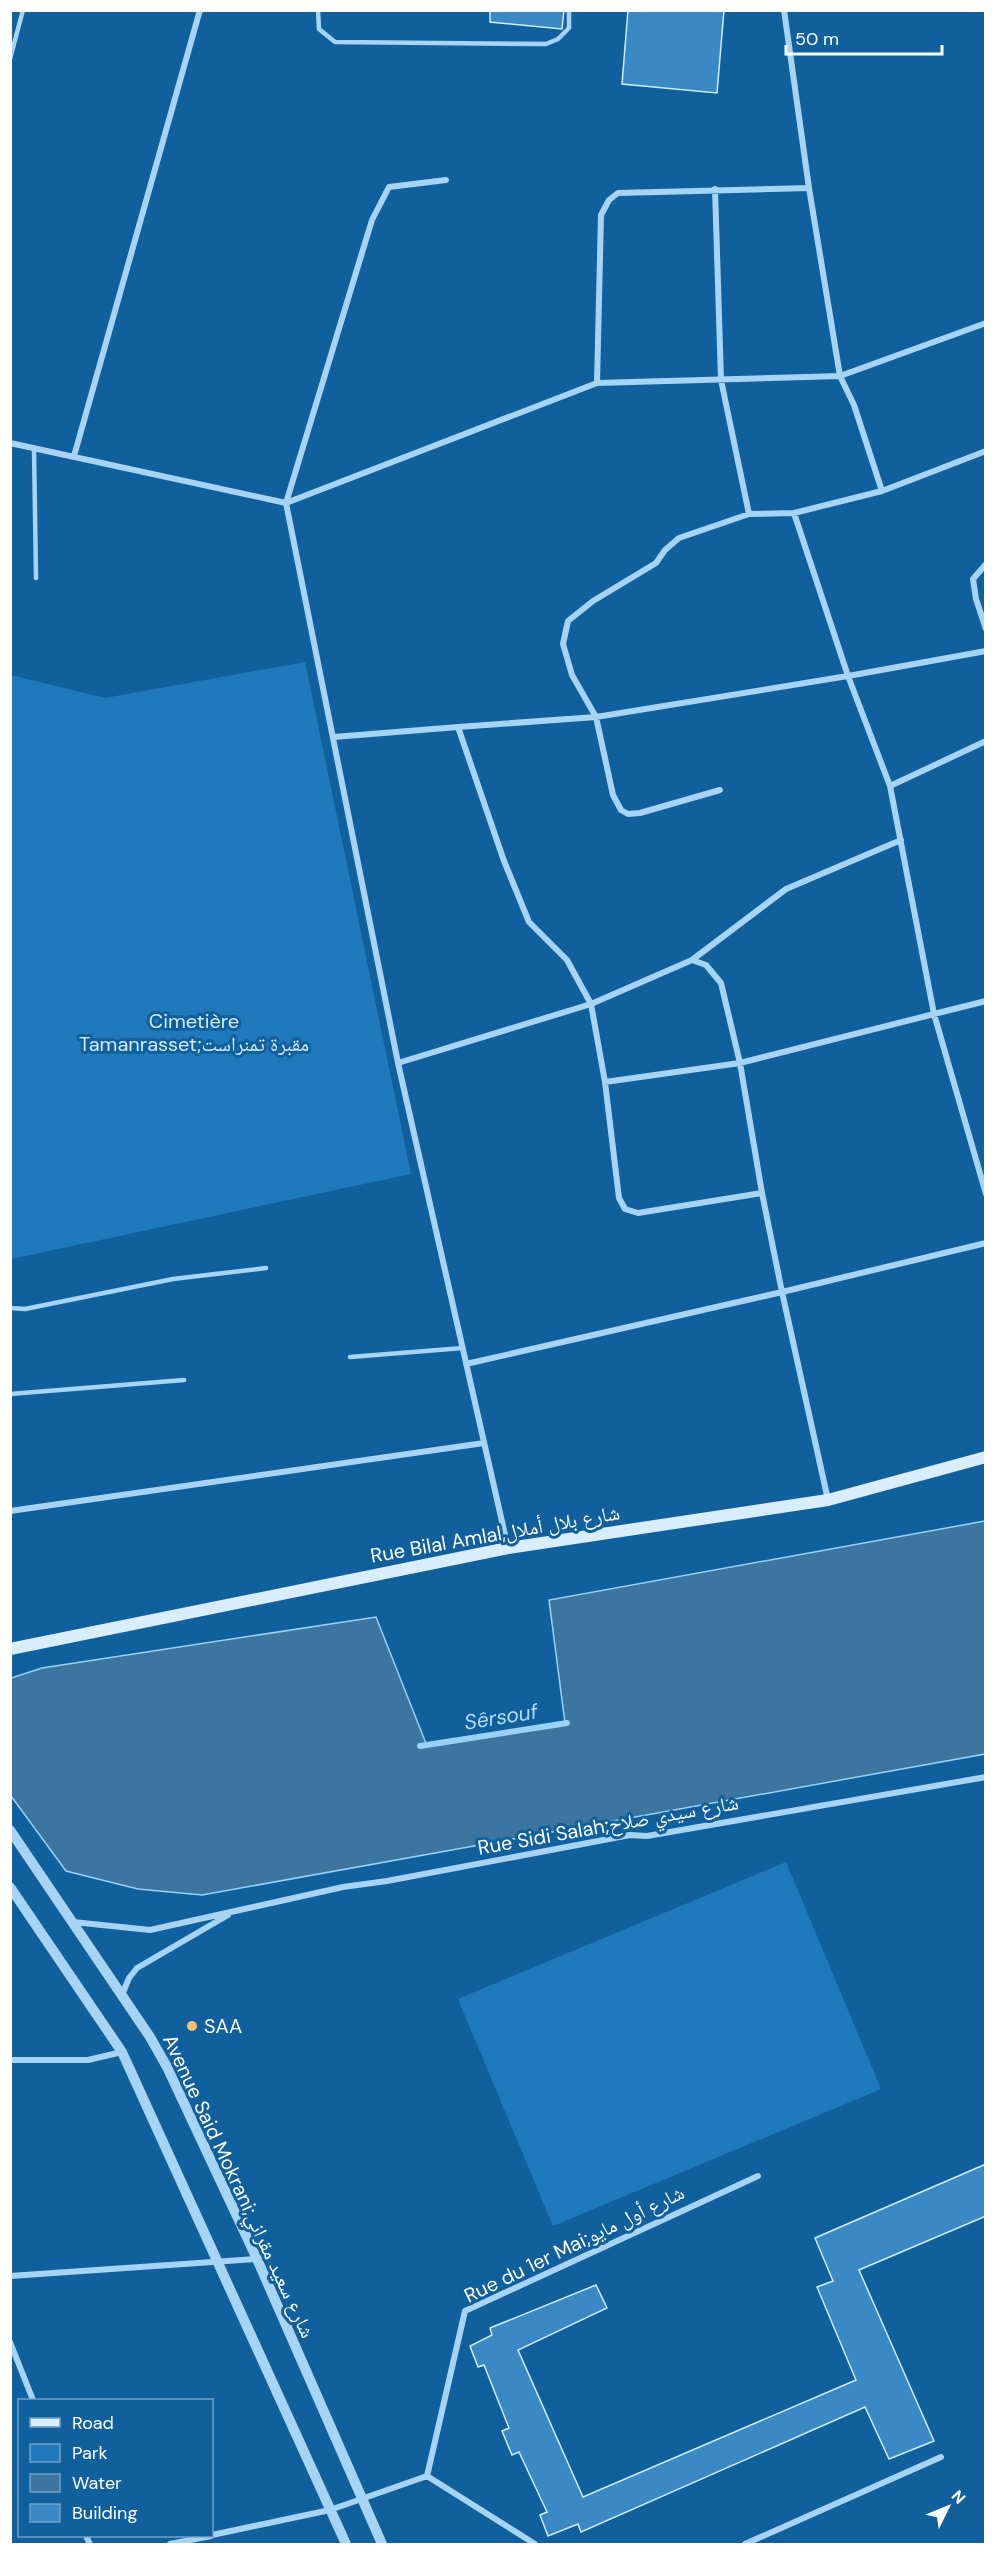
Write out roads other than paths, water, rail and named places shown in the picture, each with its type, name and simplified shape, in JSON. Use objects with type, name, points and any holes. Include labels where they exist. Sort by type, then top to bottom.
[{"type":"main road","name":"Rue Bilal Amlal,شارع بلال أملال","points":[[10,1649],[508,1548],[828,1500],[986,1457]]},
{"type":"street","points":[[74,456],[200,10]]},
{"type":"street","points":[[784,10],[809,188],[840,376],[855,405],[882,491]]},
{"type":"street","points":[[446,180],[389,187],[372,220],[286,503],[398,1063],[508,1548]]},
{"type":"street","points":[[597,383],[601,215],[609,200],[618,194],[715,189],[809,188]]},
{"type":"street","points":[[715,189],[722,380],[749,514]]},
{"type":"street","points":[[10,443],[286,503],[597,383],[840,376],[986,323]]},
{"type":"street","points":[[720,790],[640,813],[628,814],[621,810],[614,795],[596,717],[572,675],[563,644],[568,621],[593,601],[656,563],[679,538],[749,514],[794,513],[882,491],[986,451]]},
{"type":"street","points":[[794,513],[848,676],[890,786],[934,1014],[986,1194]]},
{"type":"street","points":[[986,564],[973,579],[976,599],[986,629]]},
{"type":"street","points":[[334,737],[596,717],[986,651]]},
{"type":"street","points":[[458,726],[504,861],[529,922],[567,960],[591,1004],[620,1198],[625,1209],[638,1213],[762,1193]]},
{"type":"street","points":[[890,786],[986,741]]},
{"type":"street","points":[[398,1063],[591,1004],[692,960],[786,889],[901,840]]},
{"type":"street","points":[[692,960],[706,965],[721,983],[740,1063],[762,1193],[782,1292],[828,1500]]},
{"type":"street","points":[[604,1082],[740,1063],[986,1001]]},
{"type":"street","points":[[466,1364],[986,1243]]},
{"type":"street","points":[[10,1511],[484,1443]]},
{"type":"street","name":"Rue Sidi Salah;شارع سيدي صلاح","points":[[73,1922],[150,1930],[344,1887],[630,1835],[647,1836],[986,1777]]},
{"type":"street","name":"Avenue Said Mokrani;شارع سعيد مقراني","points":[[10,1830],[122,1995],[167,2067],[257,2259],[360,2499],[382,2544]]},
{"type":"street","points":[[10,1887],[122,2052],[346,2544]]},
{"type":"street","name":"Rue Sidi Salah;شارع سيدي صلاح","points":[[122,1995],[129,1978],[137,1968],[237,1911]]},
{"type":"street","points":[[10,2060],[88,2060],[122,2052]]},
{"type":"street","name":"Rue du 1er Mai;شارع أول مايو","points":[[427,2476],[465,2311],[758,2176]]},
{"type":"street","points":[[10,2276],[257,2259]]},
{"type":"street","points":[[10,2342],[33,2399]]},
{"type":"street","points":[[745,2544],[941,2457]]},
{"type":"street","points":[[213,2535],[330,2510],[427,2476],[536,2544]]},
{"type":"street","points":[[170,2544],[202,2537]]},
{"type":"lane","points":[[10,59],[23,10]]},
{"type":"lane","points":[[318,10],[319,28],[335,42],[546,44],[558,39],[569,28],[569,10]]},
{"type":"lane","points":[[34,448],[36,578]]},
{"type":"lane","points":[[10,1308],[25,1309],[173,1279],[266,1268]]},
{"type":"lane","points":[[350,1356],[463,1348]]},
{"type":"lane","points":[[10,1394],[184,1380]]},
{"type":"water","points":[[985,1521],[985,1754],[202,1895],[138,1889],[66,1871],[11,1796],[11,1678],[42,1668],[376,1617],[427,1746],[565,1723],[549,1600]]},
{"type":"waterway","name":"Sêrsouf","points":[[420,1746],[567,1723]]},
{"type":"place","name":"SAA","points":[[192,2026]]},
{"type":"park label","name":"Cimetière Tamanrasset;مقبرة تمنراست","points":[[194,1032]]}]
